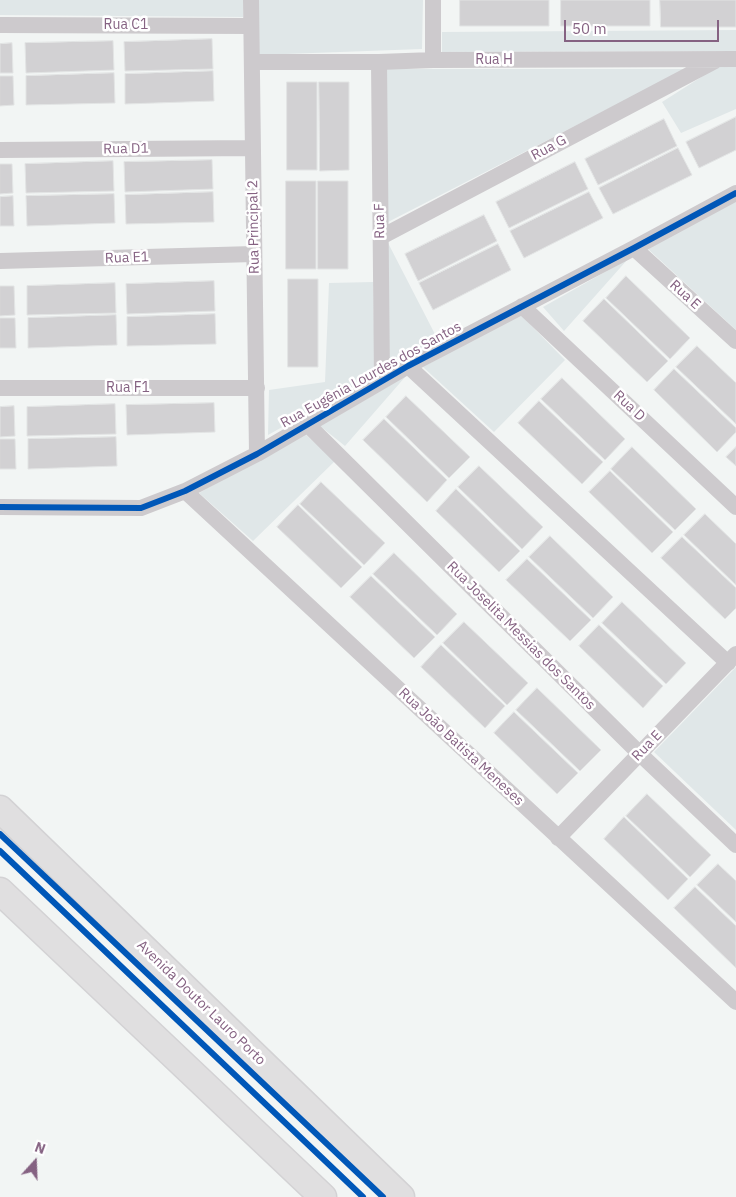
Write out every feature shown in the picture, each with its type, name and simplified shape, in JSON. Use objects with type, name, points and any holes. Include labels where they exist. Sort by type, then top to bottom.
[{"type":"main road","name":"Avenida Doutor Lauro Porto","points":[[0,809],[401,1197]]},
{"type":"main road","points":[[0,891],[323,1197]]},
{"type":"street","name":"Rua Principal 2","points":[[251,0],[257,454]]},
{"type":"street","points":[[433,0],[433,60]]},
{"type":"street","name":"Rua C1","points":[[0,25],[251,26]]},
{"type":"street","name":"Rua G","points":[[381,237],[718,60]]},
{"type":"street","name":"Rua H","points":[[252,62],[736,60]]},
{"type":"street","name":"Rua F","points":[[378,62],[382,380]]},
{"type":"street","name":"Rua D1","points":[[0,150],[253,148]]},
{"type":"street","name":"Rua Eugênia Lourdes dos Santos","points":[[0,506],[142,508],[185,491],[257,454],[382,380],[736,193]]},
{"type":"street","name":"Rua E","points":[[634,248],[736,341]]},
{"type":"street","name":"Rua E1","points":[[0,261],[254,254]]},
{"type":"street","name":"Rua D","points":[[522,306],[736,507]]},
{"type":"street","points":[[408,366],[732,658]]},
{"type":"street","name":"Rua F1","points":[[0,388],[257,388]]},
{"type":"street","name":"Rua Joselita Messias dos Santos","points":[[307,424],[640,754],[736,845]]},
{"type":"street","name":"Rua João Batista Meneses","points":[[185,491],[736,1002]]},
{"type":"street","name":"Rua E","points":[[558,838],[732,658]]},
{"type":"shaded area","points":[[0,0],[243,0],[243,17],[0,15]]},
{"type":"shaded area","points":[[257,0],[423,0],[422,49],[258,55]]},
{"type":"shaded area","points":[[736,30],[736,51],[442,52],[442,32]]},
{"type":"shaded area","points":[[736,66],[736,109],[681,133],[662,102],[717,67]]},
{"type":"shaded area","points":[[385,69],[686,69],[388,222]]},
{"type":"shaded area","points":[[736,200],[736,330],[648,249]]},
{"type":"shaded area","points":[[387,241],[438,340],[389,362]]},
{"type":"shaded area","points":[[628,259],[564,331],[543,307]]},
{"type":"shaded area","points":[[373,282],[375,375],[268,435],[269,390],[325,382],[329,283]]},
{"type":"shaded area","points":[[520,314],[565,360],[494,432],[423,367]]},
{"type":"shaded area","points":[[406,376],[345,446],[320,426]]},
{"type":"shaded area","points":[[305,434],[335,461],[253,541],[199,493]]},
{"type":"shaded area","points":[[736,667],[736,830],[654,752]]},
{"type":"building","points":[[460,0],[549,0],[549,26],[460,26]]},
{"type":"building","points":[[561,0],[650,0],[650,26],[561,26]]},
{"type":"building","points":[[660,0],[736,0],[736,27],[661,27]]},
{"type":"building","points":[[212,39],[213,69],[125,71],[124,42]]},
{"type":"building","points":[[113,41],[114,70],[26,73],[25,43]]},
{"type":"building","points":[[12,43],[13,73],[0,73],[0,44]]},
{"type":"building","points":[[213,71],[214,101],[125,104],[125,74]]},
{"type":"building","points":[[114,73],[115,103],[26,105],[26,76]]},
{"type":"building","points":[[0,76],[13,76],[14,105],[0,106]]},
{"type":"building","points":[[287,82],[317,82],[317,170],[287,170]]},
{"type":"building","points":[[319,82],[349,82],[349,170],[320,171]]},
{"type":"building","points":[[736,117],[736,150],[699,168],[686,142]]},
{"type":"building","points":[[664,119],[677,146],[598,185],[585,159]]},
{"type":"building","points":[[678,148],[692,175],[613,214],[599,188]]},
{"type":"building","points":[[212,160],[213,189],[125,192],[124,162]]},
{"type":"building","points":[[113,161],[114,191],[26,193],[25,164]]},
{"type":"building","points":[[575,162],[588,189],[509,228],[496,202]]},
{"type":"building","points":[[0,164],[12,164],[13,193],[0,194]]},
{"type":"building","points":[[286,181],[316,181],[316,269],[286,269]]},
{"type":"building","points":[[318,181],[348,181],[348,269],[318,269]]},
{"type":"building","points":[[213,192],[214,222],[126,224],[125,195]]},
{"type":"building","points":[[589,192],[603,218],[524,258],[510,231]]},
{"type":"building","points":[[114,194],[115,223],[27,226],[26,196]]},
{"type":"building","points":[[13,196],[14,226],[0,226],[0,197]]},
{"type":"building","points":[[484,215],[497,241],[418,281],[405,254]]},
{"type":"building","points":[[498,244],[511,270],[433,310],[419,283]]},
{"type":"building","points":[[626,276],[690,338],[670,359],[606,298]]},
{"type":"building","points":[[288,279],[318,279],[318,367],[288,367]]},
{"type":"building","points":[[214,281],[215,311],[127,314],[126,284]]},
{"type":"building","points":[[115,283],[116,313],[27,315],[27,286]]},
{"type":"building","points":[[0,286],[14,286],[15,315],[0,316]]},
{"type":"building","points":[[604,299],[668,361],[647,382],[583,321]]},
{"type":"building","points":[[215,314],[216,344],[127,346],[127,317]]},
{"type":"building","points":[[116,315],[117,345],[28,348],[28,318]]},
{"type":"building","points":[[0,318],[15,318],[16,348],[0,348]]},
{"type":"building","points":[[697,346],[736,383],[736,424],[676,367]]},
{"type":"building","points":[[674,369],[736,428],[736,432],[717,452],[654,390]]},
{"type":"building","points":[[562,378],[625,439],[605,460],[541,399]]},
{"type":"building","points":[[406,396],[470,457],[449,478],[386,417]]},
{"type":"building","points":[[539,401],[603,462],[582,484],[518,423]]},
{"type":"building","points":[[214,403],[215,432],[127,435],[126,405]]},
{"type":"building","points":[[115,404],[116,434],[27,436],[27,407]]},
{"type":"building","points":[[14,406],[15,436],[0,437],[0,407]]},
{"type":"building","points":[[384,419],[447,480],[427,502],[363,440]]},
{"type":"building","points":[[116,437],[117,466],[28,469],[28,439]]},
{"type":"building","points":[[0,439],[15,439],[16,469],[0,469]]},
{"type":"building","points":[[632,447],[696,509],[675,530],[611,469]]},
{"type":"building","points":[[736,447],[736,466],[726,457]]},
{"type":"building","points":[[479,466],[543,527],[522,549],[458,487]]},
{"type":"building","points":[[610,471],[673,532],[652,553],[589,492]]},
{"type":"building","points":[[321,482],[385,543],[364,565],[300,504]]},
{"type":"building","points":[[456,489],[520,551],[499,572],[436,511]]},
{"type":"building","points":[[298,505],[362,567],[341,588],[277,527]]},
{"type":"building","points":[[705,514],[736,544],[736,585],[684,535]]},
{"type":"building","points":[[550,536],[613,597],[593,618],[529,557]]},
{"type":"building","points":[[682,537],[736,588],[736,608],[725,619],[661,558]]},
{"type":"building","points":[[394,553],[457,614],[437,635],[373,574]]},
{"type":"building","points":[[527,559],[591,620],[570,641],[506,580]]},
{"type":"building","points":[[371,576],[435,637],[414,658],[350,597]]},
{"type":"building","points":[[622,602],[686,663],[666,684],[602,623]]},
{"type":"building","points":[[464,622],[528,683],[507,705],[443,643]]},
{"type":"building","points":[[599,625],[663,686],[643,708],[579,646]]},
{"type":"building","points":[[441,645],[505,706],[485,728],[421,667]]},
{"type":"building","points":[[537,688],[601,750],[580,771],[516,710]]},
{"type":"building","points":[[514,712],[578,773],[557,794],[494,733]]},
{"type":"building","points":[[647,794],[711,855],[690,877],[626,816]]},
{"type":"building","points":[[624,817],[688,879],[668,900],[604,839]]},
{"type":"building","points":[[718,864],[736,881],[736,922],[697,885]]},
{"type":"building","points":[[695,887],[736,926],[736,968],[674,908]]},
{"type":"cycle path","points":[[0,507],[141,508],[185,491],[257,454],[408,366],[736,193]]},
{"type":"cycle path","points":[[0,834],[383,1197]]},
{"type":"cycle path","points":[[0,851],[363,1197]]}]
